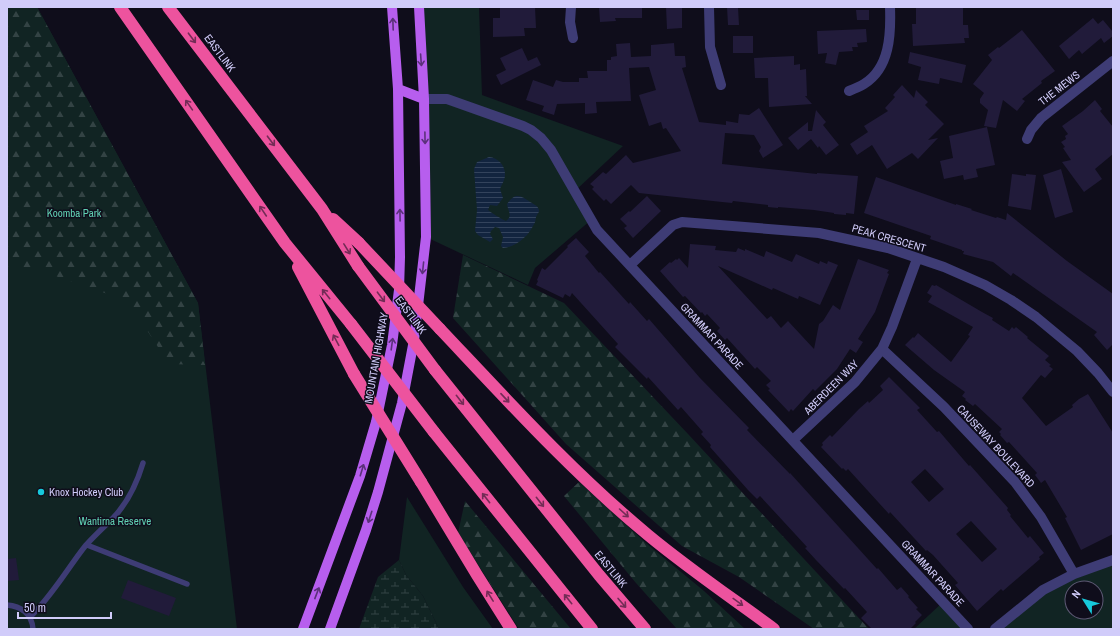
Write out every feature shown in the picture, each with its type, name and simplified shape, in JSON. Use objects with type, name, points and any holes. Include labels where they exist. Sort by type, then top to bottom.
[{"type":"highway","points":[[120,7],[285,243],[351,324],[434,432],[592,629]]},
{"type":"highway","name":"EASTLINK","points":[[168,7],[322,209],[358,266],[436,370],[598,575],[645,629]]},
{"type":"highway","points":[[322,209],[359,243],[556,451],[606,498],[674,556],[774,629]]},
{"type":"highway","points":[[285,243],[354,374],[421,482],[476,575],[511,629]]},
{"type":"main road","name":"MOUNTAIN HIGHWAY","points":[[303,629],[360,476],[376,422],[389,364],[397,304],[400,257],[398,89],[392,7]]},
{"type":"main road","points":[[330,629],[366,530],[378,492],[402,403],[414,340],[426,237],[424,99],[419,7]]},
{"type":"main road","points":[[398,89],[424,99]]},
{"type":"street","points":[[571,7],[570,22],[573,38]]},
{"type":"street","points":[[709,7],[710,47],[721,85]]},
{"type":"street","points":[[849,91],[863,85],[869,80],[876,73],[884,58],[890,40],[890,7]]},
{"type":"street","name":"THE MEWS","points":[[1028,139],[1031,130],[1041,118],[1113,61]]},
{"type":"street","name":"GRAMMAR PARADE","points":[[424,99],[447,99],[523,126],[536,134],[551,150],[597,230],[968,629]]},
{"type":"street","name":"PEAK CRESCENT","points":[[630,265],[673,225],[682,222],[819,233],[870,244],[944,267],[984,285],[1011,300],[1036,317],[1077,351],[1098,373],[1113,392]]},
{"type":"street","name":"ABERDEEN WAY","points":[[793,440],[856,382],[882,350],[917,259]]},
{"type":"street","name":"CAUSEWAY BOULEVARD","points":[[882,350],[939,403],[1015,482],[1041,517],[1074,574]]},
{"type":"street","points":[[995,629],[1043,590],[1074,574],[1113,560]]},
{"type":"lane","points":[[30,617],[43,605],[87,544],[116,515],[128,498],[139,478],[143,463]]},
{"type":"lane","points":[[87,544],[187,584]]},
{"type":"lane","points":[[7,605],[15,606],[23,610],[30,617],[32,629]]},
{"type":"green space","name":"Wantirna Reserve","points":[[7,7],[37,7],[198,303],[237,629],[7,629]]},
{"type":"green space","name":"Koomba Park","points":[[7,7],[37,7],[198,303],[205,365],[169,364],[128,301],[35,269],[7,269]]},
{"type":"green space","points":[[419,7],[479,7],[482,95],[623,146],[575,191],[591,220],[535,268],[528,285],[426,237]]},
{"type":"green space","points":[[463,255],[564,303],[869,629],[814,629],[739,577],[682,546],[566,444],[453,318]]},
{"type":"green space","points":[[579,482],[647,544],[704,591],[745,629],[677,629],[636,583],[564,496]]},
{"type":"green space","points":[[407,497],[463,587],[493,629],[439,629],[423,596],[406,575],[399,560]]},
{"type":"green space","points":[[465,501],[571,629],[519,629],[458,533]]},
{"type":"green space","points":[[399,560],[406,575],[423,596],[439,629],[359,629],[378,577]]},
{"type":"green space","points":[[1113,560],[1113,629],[995,629],[1043,590],[1064,581],[1064,620],[1104,620],[1104,580],[1066,580]]},
{"type":"green space","points":[[943,602],[968,629],[914,629]]},
{"type":"water","points":[[489,157],[497,159],[500,162],[504,168],[505,176],[500,189],[503,198],[497,206],[490,205],[488,210],[506,221],[510,215],[507,204],[513,197],[519,196],[535,205],[539,210],[535,223],[529,233],[513,246],[503,248],[501,246],[503,237],[499,228],[495,227],[491,231],[490,234],[493,239],[490,242],[478,235],[475,231],[477,210],[474,169],[477,162]]},
{"type":"building","points":[[500,7],[535,7],[536,28],[524,28],[525,36],[493,37],[493,18],[500,18]]},
{"type":"building","points":[[599,7],[642,8],[642,18],[615,18],[616,21],[600,22]]},
{"type":"building","points":[[666,7],[682,7],[682,28],[667,29]]},
{"type":"building","points":[[727,7],[738,7],[739,25],[728,25]]},
{"type":"building","points":[[916,7],[963,7],[963,25],[968,25],[969,38],[964,38],[965,43],[913,46],[912,24],[916,24]]},
{"type":"building","points":[[856,10],[869,10],[869,20],[857,20]]},
{"type":"building","points":[[1093,18],[1098,24],[1103,20],[1113,32],[1113,36],[1104,43],[1101,38],[1082,54],[1079,50],[1069,59],[1059,46]]},
{"type":"building","points":[[866,29],[867,42],[857,43],[858,47],[852,47],[853,51],[839,52],[836,65],[825,63],[827,53],[818,54],[817,31]]},
{"type":"building","points":[[1022,30],[1055,71],[1041,81],[1042,83],[1022,99],[1025,101],[1017,111],[1003,100],[996,128],[984,126],[988,110],[980,103],[980,99],[984,93],[973,84],[992,60],[988,55]]},
{"type":"building","points":[[733,36],[753,36],[753,53],[733,53]]},
{"type":"building","points":[[630,43],[631,57],[651,56],[651,45],[674,43],[675,56],[685,56],[686,67],[682,68],[699,122],[726,125],[726,121],[738,123],[739,114],[749,115],[759,108],[783,145],[763,158],[759,151],[761,147],[754,135],[725,133],[722,164],[817,174],[858,176],[854,214],[834,214],[814,210],[768,207],[768,205],[733,201],[732,203],[639,193],[631,185],[611,204],[606,199],[604,201],[592,189],[594,187],[590,184],[603,172],[606,174],[626,155],[633,163],[681,151],[666,128],[663,129],[661,122],[649,126],[639,95],[656,90],[649,67],[629,68],[631,101],[596,102],[597,113],[585,114],[585,103],[557,104],[554,115],[542,111],[544,106],[526,100],[533,80],[553,87],[556,80],[563,82],[579,82],[579,78],[588,78],[587,71],[607,71],[607,60],[611,60],[611,57],[617,56],[616,44]]},
{"type":"building","points":[[522,48],[528,61],[537,57],[541,65],[501,85],[496,75],[506,70],[500,58]]},
{"type":"building","points":[[910,52],[966,65],[962,83],[940,78],[939,84],[918,80],[921,67],[908,63]]},
{"type":"building","points":[[794,56],[794,65],[800,64],[800,70],[806,69],[807,96],[805,96],[812,104],[769,107],[768,78],[755,78],[754,58]]},
{"type":"building","points":[[902,85],[914,98],[916,90],[928,102],[925,105],[944,124],[928,140],[938,138],[918,159],[912,153],[887,169],[872,145],[857,155],[850,144],[868,132],[864,126],[888,111],[885,108],[895,97],[893,95]]},
{"type":"building","points":[[1095,100],[1102,109],[1100,111],[1113,127],[1113,154],[1095,169],[1102,179],[1084,192],[1062,162],[1071,160],[1061,142],[1066,139],[1065,136],[1068,134],[1062,126],[1083,111]]},
{"type":"building","points":[[816,110],[826,122],[823,125],[839,145],[826,155],[811,139],[798,150],[788,138],[808,122],[808,131],[812,131]]},
{"type":"building","points":[[987,127],[995,165],[976,169],[978,177],[964,180],[963,175],[944,179],[940,161],[953,158],[949,136]]},
{"type":"building","points":[[1061,169],[1073,212],[1055,218],[1043,175]]},
{"type":"building","points":[[1012,174],[1026,176],[1026,174],[1036,175],[1031,210],[1008,206]]},
{"type":"building","points":[[876,177],[996,218],[1006,220],[1007,213],[1067,261],[1113,294],[1113,344],[1107,350],[1094,335],[1097,332],[1013,273],[1011,276],[993,262],[963,254],[964,251],[962,250],[930,239],[931,236],[864,213]]},
{"type":"building","points":[[647,196],[661,211],[633,238],[624,228],[627,226],[620,219]]},
{"type":"building","points":[[576,238],[589,252],[585,256],[599,273],[600,272],[629,304],[630,302],[647,321],[649,319],[700,378],[749,428],[747,430],[790,473],[897,590],[901,587],[909,596],[908,597],[918,608],[916,609],[922,615],[910,629],[872,629],[861,618],[867,612],[816,560],[805,548],[807,547],[760,496],[757,499],[748,490],[710,447],[711,445],[701,434],[703,432],[681,407],[678,410],[648,377],[647,379],[615,347],[618,344],[572,293],[570,297],[565,294],[563,298],[536,285],[542,268],[545,270]]},
{"type":"building","points":[[690,244],[716,246],[715,250],[736,252],[738,248],[745,251],[745,249],[764,257],[766,251],[792,262],[796,254],[819,264],[820,261],[827,264],[828,261],[838,265],[820,305],[799,296],[798,299],[773,288],[772,290],[718,266],[767,319],[771,316],[781,328],[788,321],[814,349],[819,324],[823,321],[833,305],[840,310],[858,259],[889,270],[887,273],[889,274],[875,312],[858,339],[863,342],[856,353],[850,349],[837,369],[815,391],[813,389],[793,411],[791,409],[789,412],[768,390],[770,389],[766,385],[771,381],[757,367],[755,369],[727,338],[725,340],[717,331],[720,328],[707,314],[705,316],[685,296],[683,297],[660,271],[670,262],[671,263],[679,258],[688,268]]},
{"type":"building","points":[[932,285],[936,285],[993,318],[992,320],[1009,331],[1012,327],[1014,329],[1016,327],[1049,356],[1045,360],[1053,369],[1045,378],[1041,375],[1022,398],[1046,426],[1073,407],[1072,405],[1079,399],[1088,394],[1113,433],[1113,534],[1081,550],[1065,518],[1067,517],[1045,480],[1041,483],[1035,475],[1037,473],[1009,442],[1007,443],[1000,435],[1001,434],[999,432],[1002,429],[975,404],[973,406],[965,400],[966,399],[962,396],[965,392],[934,370],[905,345],[918,333],[951,362],[970,336],[968,335],[973,327],[928,302],[932,296],[927,293]]},
{"type":"building","points":[[889,377],[920,408],[917,410],[937,432],[939,431],[969,466],[970,465],[1008,508],[1007,510],[1011,515],[1010,516],[1028,538],[1030,536],[1044,553],[1039,557],[1040,559],[1003,591],[1001,589],[977,611],[955,585],[958,583],[933,555],[927,550],[926,551],[890,512],[889,514],[848,469],[846,471],[843,468],[842,469],[821,447],[823,445],[822,443],[830,435],[832,437],[859,409],[868,401],[869,403],[883,390],[880,386]],"holes":[[[925,469],[944,489],[929,502],[911,482]],[[971,521],[997,549],[982,562],[956,534]]]},
{"type":"building","points":[[16,558],[19,580],[7,581],[7,559]]},
{"type":"building","points":[[128,580],[176,598],[169,616],[121,598]]},
{"type":"place","name":"Knox Hockey Club","points":[[41,492]]}]
